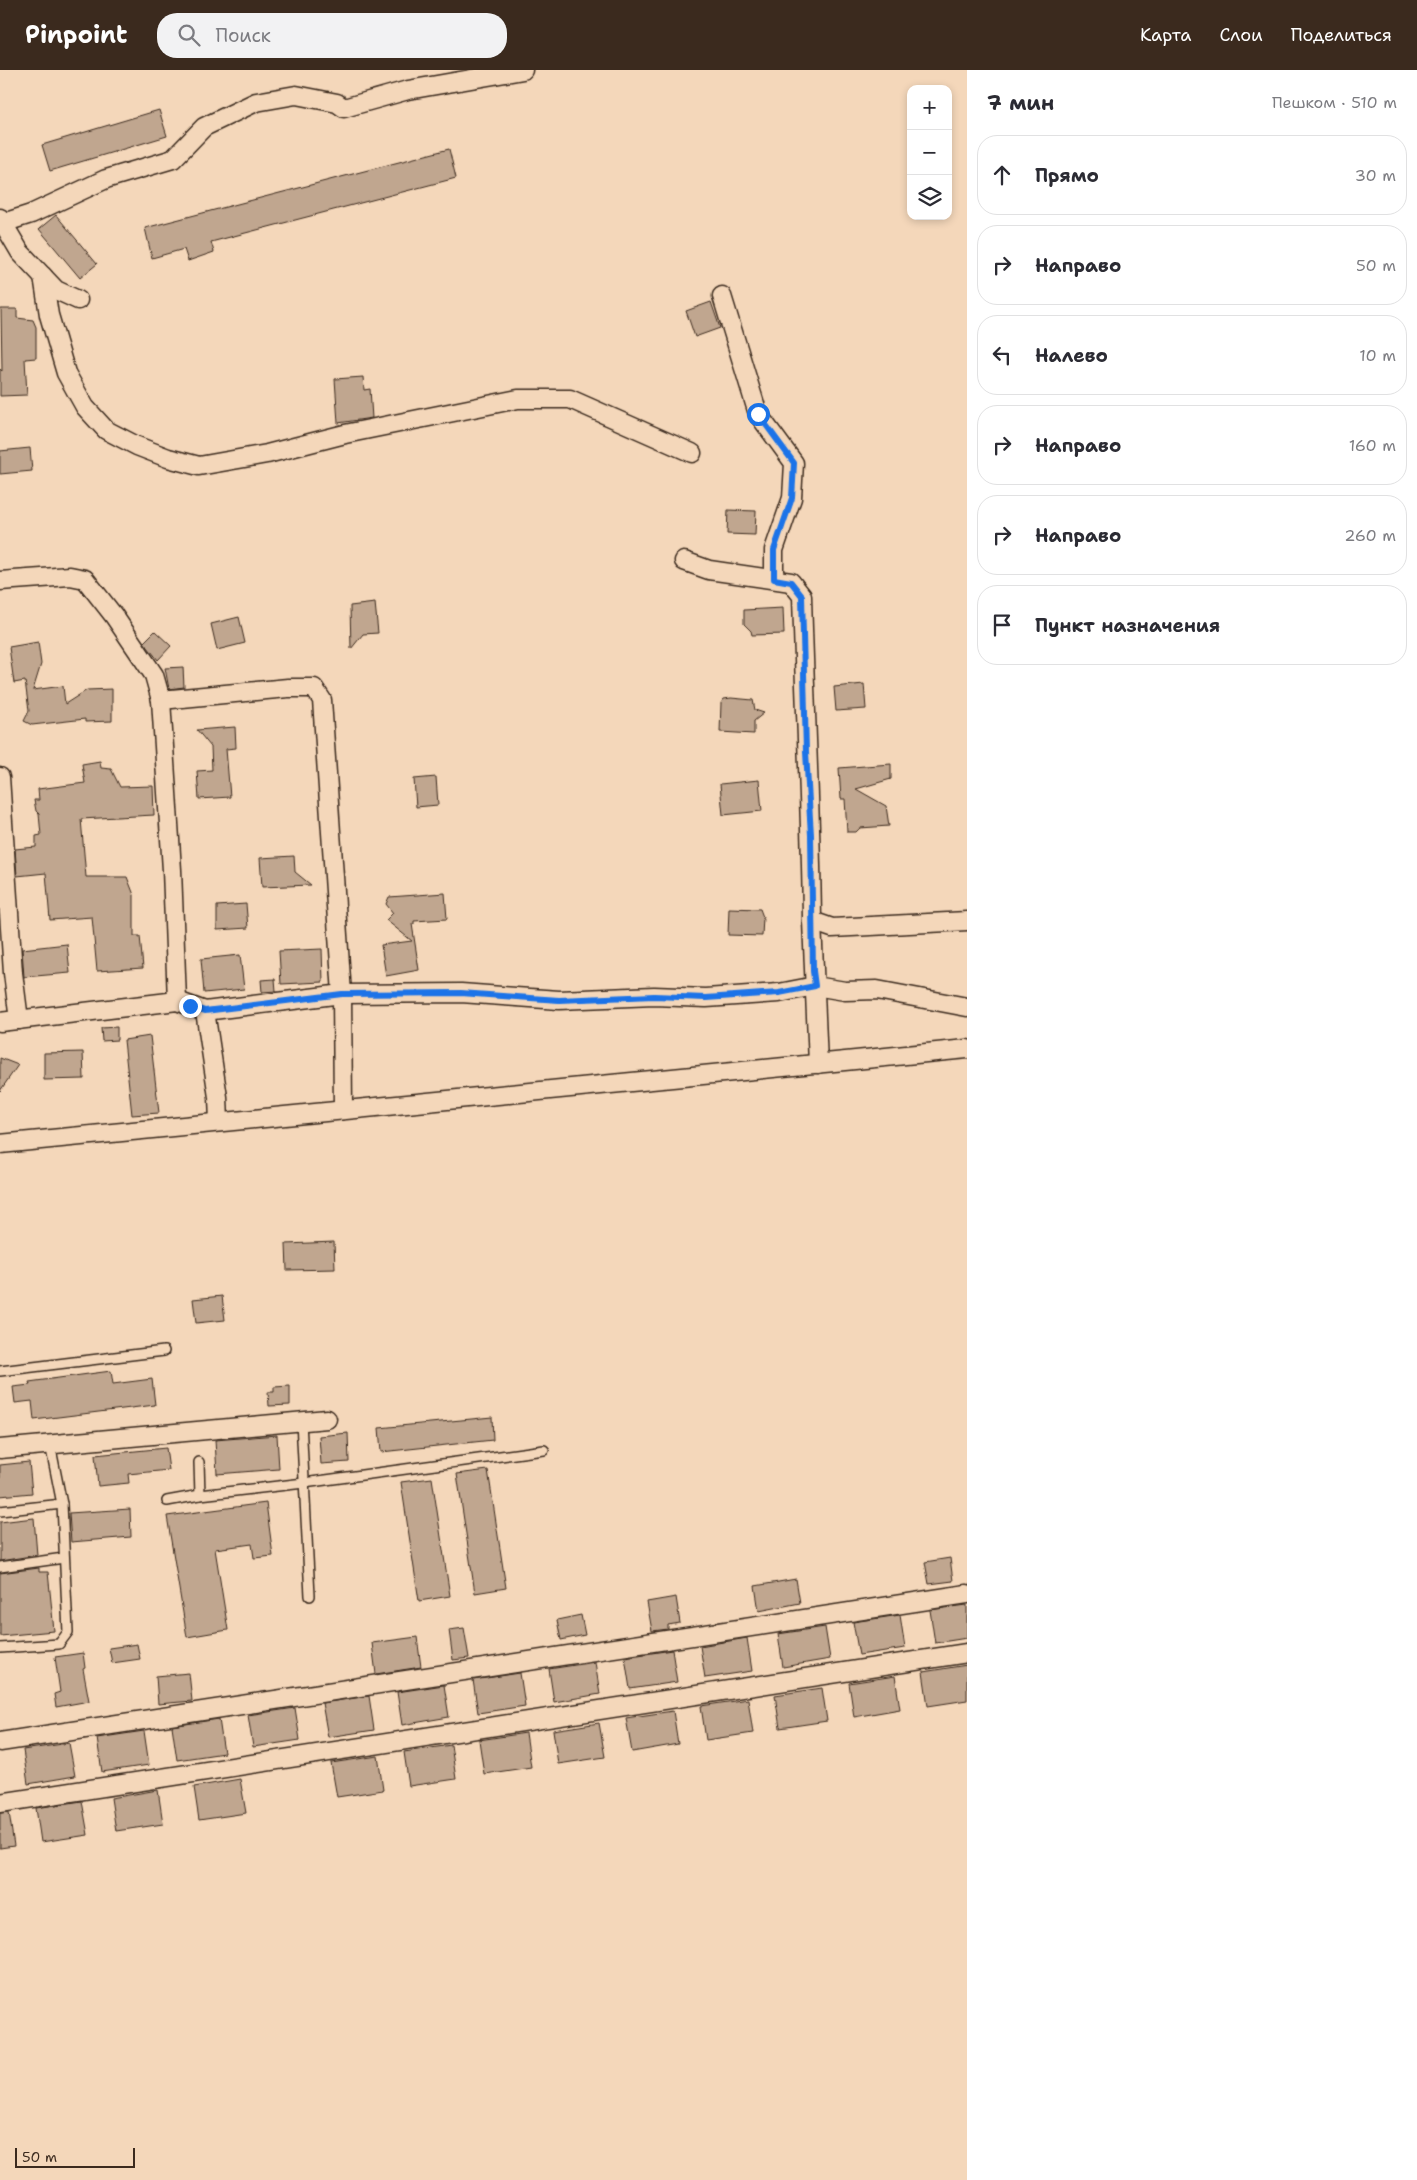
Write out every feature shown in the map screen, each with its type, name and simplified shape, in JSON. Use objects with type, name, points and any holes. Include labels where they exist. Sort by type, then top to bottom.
[{"type":"street","points":[[78,300],[56,290],[20,252],[1,220],[31,214],[106,179],[173,159],[204,127],[256,102],[296,96],[337,103],[344,108],[408,90],[523,70]]},
{"type":"street","points":[[43,276],[50,315],[66,374],[86,407],[106,430],[137,446],[168,458],[199,466],[267,454],[345,434],[518,399],[570,399],[692,453]]},
{"type":"street","points":[[722,296],[758,414],[794,463],[792,498],[774,550],[774,579]]},
{"type":"street","points":[[684,561],[710,570],[791,582],[802,596],[806,752],[811,835],[813,971],[818,1064]]},
{"type":"street","points":[[0,581],[70,576],[85,579],[114,616],[154,675],[161,700],[177,1001]]},
{"type":"street","points":[[161,700],[297,688],[314,688],[322,700],[342,994],[343,1110]]},
{"type":"street","points":[[0,777],[3,862],[19,1020]]},
{"type":"street","points":[[812,921],[832,928],[967,921]]},
{"type":"street","points":[[0,1022],[177,1001],[205,1011],[342,994],[461,993],[559,1000],[654,996],[715,997],[779,993],[815,986],[845,991],[877,990],[967,1007]]},
{"type":"street","points":[[205,1011],[218,1097],[219,1122]]},
{"type":"street","points":[[0,1144],[967,1049]]},
{"type":"street","points":[[0,1449],[327,1419]]},
{"type":"street","points":[[0,1742],[967,1594]]},
{"type":"street","points":[[0,1803],[967,1653]]},
{"type":"lane","points":[[0,1371],[164,1351]]},
{"type":"lane","points":[[301,1422],[310,1596]]},
{"type":"lane","points":[[0,1648],[59,1644],[68,1632],[62,1504],[50,1444]]},
{"type":"lane","points":[[167,1501],[200,1495],[304,1483],[544,1450]]},
{"type":"lane","points":[[199,1462],[200,1495]]},
{"type":"lane","points":[[0,1511],[62,1504]]},
{"type":"lane","points":[[0,1567],[64,1558]]},
{"type":"building","points":[[159,110],[167,136],[50,171],[42,145]]},
{"type":"building","points":[[449,149],[456,178],[211,242],[214,252],[188,261],[184,249],[152,258],[145,228]]},
{"type":"building","points":[[56,215],[97,264],[80,278],[39,229]]},
{"type":"building","points":[[711,302],[720,328],[695,337],[686,311]]},
{"type":"building","points":[[1,309],[17,309],[17,318],[33,320],[36,327],[36,358],[25,359],[27,395],[0,396],[0,369],[2,371]]},
{"type":"building","points":[[363,377],[364,390],[370,389],[372,418],[338,423],[335,379]]},
{"type":"building","points":[[30,448],[32,471],[0,474],[0,451]]},
{"type":"building","points":[[728,510],[756,511],[755,535],[727,534]]},
{"type":"building","points":[[375,603],[378,633],[363,634],[351,649],[350,606]]},
{"type":"building","points":[[783,608],[784,634],[752,635],[751,631],[744,624],[744,610]]},
{"type":"building","points":[[239,617],[245,643],[217,650],[211,624]]},
{"type":"building","points":[[155,631],[171,646],[158,660],[144,642]]},
{"type":"building","points":[[38,642],[41,664],[33,690],[63,686],[65,704],[87,690],[112,689],[112,721],[85,722],[85,719],[32,725],[24,721],[29,711],[25,681],[14,683],[9,647]]},
{"type":"building","points":[[183,667],[184,687],[169,689],[165,668]]},
{"type":"building","points":[[864,684],[866,709],[836,711],[834,687]]},
{"type":"building","points":[[724,699],[753,700],[755,710],[764,713],[754,721],[754,734],[720,732],[721,703]]},
{"type":"building","points":[[235,727],[236,748],[226,749],[230,797],[199,799],[197,771],[212,770],[211,747],[197,730]]},
{"type":"building","points":[[100,761],[101,768],[111,769],[120,787],[153,786],[154,815],[81,819],[86,877],[127,877],[134,895],[134,936],[140,936],[143,968],[97,971],[92,917],[50,920],[46,873],[17,876],[15,849],[36,847],[36,836],[41,835],[39,814],[36,811],[34,800],[39,800],[38,789],[85,783],[82,764]]},
{"type":"building","points":[[891,764],[891,779],[856,789],[886,806],[889,826],[860,828],[856,832],[847,832],[845,799],[841,799],[839,768]]},
{"type":"building","points":[[436,777],[438,805],[416,807],[414,779]]},
{"type":"building","points":[[759,780],[762,811],[723,815],[720,784]]},
{"type":"building","points":[[294,856],[295,872],[311,885],[262,887],[260,858]]},
{"type":"building","points":[[445,893],[447,919],[414,921],[414,924],[412,924],[419,970],[386,976],[381,945],[412,941],[386,920],[393,913],[386,904],[389,897]]},
{"type":"building","points":[[246,904],[248,928],[217,930],[217,906]]},
{"type":"building","points":[[729,908],[760,909],[763,917],[762,936],[728,935]]},
{"type":"building","points":[[67,944],[70,973],[24,977],[22,949]]},
{"type":"building","points":[[322,949],[323,982],[281,984],[279,951]]},
{"type":"building","points":[[240,955],[244,989],[204,993],[201,959]]},
{"type":"building","points":[[275,979],[276,991],[262,992],[261,980]]},
{"type":"building","points":[[117,1027],[117,1040],[102,1041],[101,1028]]},
{"type":"building","points":[[150,1036],[159,1113],[132,1115],[124,1040]]},
{"type":"building","points":[[83,1052],[84,1079],[44,1080],[44,1053]]},
{"type":"building","points":[[0,1058],[18,1065],[0,1091]]},
{"type":"building","points":[[334,1242],[335,1269],[287,1270],[286,1244]]},
{"type":"building","points":[[222,1296],[225,1320],[196,1323],[193,1299]]},
{"type":"building","points":[[111,1371],[113,1384],[152,1379],[155,1405],[34,1420],[32,1401],[15,1403],[13,1387],[30,1385],[29,1382]]},
{"type":"building","points":[[290,1386],[290,1405],[269,1406],[268,1392],[274,1392],[274,1387]]},
{"type":"building","points":[[492,1417],[493,1440],[381,1452],[379,1428]]},
{"type":"building","points":[[348,1433],[349,1462],[321,1464],[319,1436]]},
{"type":"building","points":[[277,1435],[279,1469],[217,1474],[215,1440]]},
{"type":"building","points":[[166,1448],[169,1470],[128,1474],[129,1483],[98,1486],[95,1455]]},
{"type":"building","points":[[29,1462],[32,1493],[0,1496],[0,1465]]},
{"type":"building","points":[[488,1470],[506,1588],[475,1593],[457,1474]]},
{"type":"building","points":[[432,1478],[450,1596],[419,1601],[401,1482]]},
{"type":"building","points":[[266,1503],[273,1556],[254,1558],[252,1544],[215,1549],[228,1630],[187,1637],[167,1516]]},
{"type":"building","points":[[130,1509],[131,1537],[71,1542],[69,1513]]},
{"type":"building","points":[[34,1518],[37,1555],[0,1561],[0,1522]]},
{"type":"building","points":[[950,1558],[953,1581],[929,1584],[925,1562]]},
{"type":"building","points":[[39,1568],[39,1572],[48,1572],[54,1631],[0,1636],[0,1573]]},
{"type":"building","points":[[796,1579],[800,1603],[759,1611],[755,1586]]},
{"type":"building","points":[[676,1597],[680,1623],[668,1625],[668,1629],[652,1631],[647,1602]]},
{"type":"building","points":[[967,1605],[967,1638],[935,1643],[930,1610]]},
{"type":"building","points":[[581,1615],[585,1635],[561,1640],[557,1620]]},
{"type":"building","points":[[900,1615],[905,1648],[859,1655],[853,1622]]},
{"type":"building","points":[[825,1627],[830,1659],[783,1667],[778,1634]]},
{"type":"building","points":[[464,1628],[469,1658],[453,1660],[449,1630]]},
{"type":"building","points":[[417,1637],[421,1667],[376,1674],[372,1643]]},
{"type":"building","points":[[747,1638],[752,1671],[705,1678],[700,1646]]},
{"type":"building","points":[[137,1644],[140,1659],[112,1663],[109,1648]]},
{"type":"building","points":[[672,1650],[677,1682],[630,1689],[625,1657]]},
{"type":"building","points":[[83,1653],[85,1668],[83,1669],[89,1701],[56,1707],[54,1694],[60,1692],[55,1657]]},
{"type":"building","points":[[595,1662],[600,1694],[554,1702],[549,1669]]},
{"type":"building","points":[[967,1665],[967,1700],[928,1706],[923,1672]]},
{"type":"building","points":[[189,1673],[192,1701],[158,1704],[156,1676]]},
{"type":"building","points":[[520,1673],[525,1706],[478,1713],[473,1680]]},
{"type":"building","points":[[895,1676],[900,1709],[854,1717],[849,1683]]},
{"type":"building","points":[[444,1685],[449,1717],[402,1725],[397,1692]]},
{"type":"building","points":[[822,1688],[827,1721],[780,1728],[775,1695]]},
{"type":"building","points":[[369,1696],[374,1730],[328,1737],[322,1703]]},
{"type":"building","points":[[748,1699],[753,1733],[706,1740],[701,1706]]},
{"type":"building","points":[[295,1708],[300,1740],[253,1747],[248,1715]]},
{"type":"building","points":[[673,1711],[678,1744],[632,1752],[626,1718]]},
{"type":"building","points":[[219,1719],[224,1753],[177,1760],[172,1726]]},
{"type":"building","points":[[599,1723],[605,1757],[558,1764],[553,1730]]},
{"type":"building","points":[[144,1731],[149,1765],[102,1772],[97,1738]]},
{"type":"building","points":[[526,1733],[531,1767],[484,1774],[479,1740]]},
{"type":"building","points":[[69,1743],[75,1776],[28,1784],[23,1750]]},
{"type":"building","points":[[451,1745],[456,1779],[409,1786],[404,1752]]},
{"type":"building","points":[[378,1756],[383,1790],[337,1797],[331,1763]]},
{"type":"building","points":[[240,1779],[246,1813],[199,1820],[194,1787]]},
{"type":"building","points":[[158,1790],[163,1824],[116,1831],[111,1798]]},
{"type":"building","points":[[82,1801],[88,1835],[41,1842],[36,1808]]},
{"type":"building","points":[[9,1812],[14,1846],[0,1848],[0,1813]]},
{"type":"route","points":[[190,1006],[205,1011],[342,994],[461,993],[559,1000],[654,996],[706,998],[779,993],[815,986],[802,596],[791,582],[774,579],[774,550],[792,498],[794,463],[758,414]]}]
